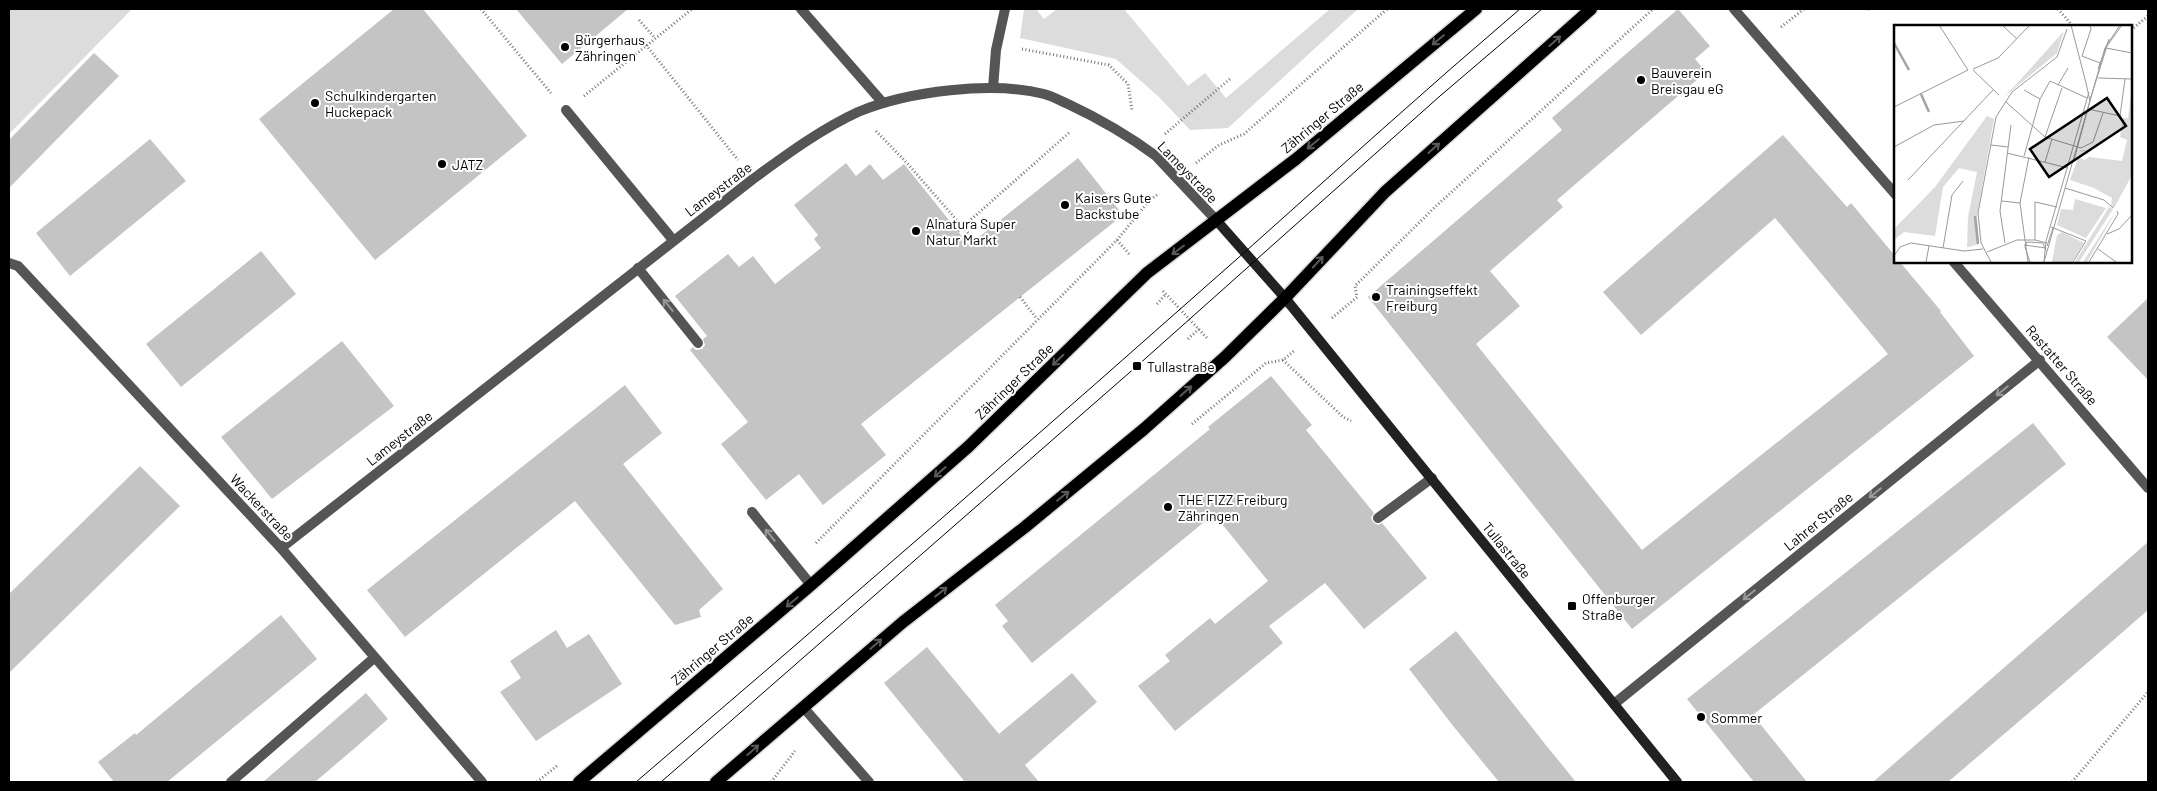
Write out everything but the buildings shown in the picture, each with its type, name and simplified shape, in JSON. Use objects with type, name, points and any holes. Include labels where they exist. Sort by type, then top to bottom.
[{"type":"main road","name":"Zähringer Straße","points":[[579,782],[812,585],[968,448],[1147,273],[1217,221],[1296,158],[1476,9]]},
{"type":"main road","points":[[716,782],[902,622],[1025,527],[1144,429],[1224,357],[1285,298],[1385,192],[1591,9]]},
{"type":"street","points":[[800,9],[883,103]]},
{"type":"street","points":[[993,88],[996,50],[1005,9]]},
{"type":"street","points":[[1734,9],[1894,193]]},
{"type":"street","name":"Lameystraße","points":[[281,548],[753,179],[803,144],[858,113],[883,103],[933,92],[993,88],[1045,94],[1089,114],[1147,149],[1156,156],[1217,221]]},
{"type":"street","points":[[566,110],[673,240]]},
{"type":"street","name":"Tullastraße","points":[[1217,221],[1285,298],[1677,782]]},
{"type":"street","name":"Rastatter Straße","points":[[1955,262],[2148,488]]},
{"type":"street","name":"Wackerstraße","points":[[9,263],[18,266],[281,548],[482,782]]},
{"type":"street","points":[[638,268],[698,343]]},
{"type":"street","name":"Lahrer Straße","points":[[1614,704],[2040,360]]},
{"type":"street","points":[[1378,518],[1432,478]]},
{"type":"street","points":[[752,512],[812,585]]},
{"type":"street","points":[[231,782],[374,658]]},
{"type":"street","points":[[803,707],[869,782]]},
{"type":"path","points":[[481,9],[566,110],[692,9]]},
{"type":"path","points":[[794,565],[1116,240],[1149,201],[1219,145],[1244,134],[1387,9]]},
{"type":"path","points":[[1116,240],[1246,380],[1266,363],[1283,360],[1357,297],[1355,286],[1434,208],[1653,9]]},
{"type":"path","points":[[2058,9],[2072,25]]},
{"type":"path","points":[[2132,29],[2148,16]]},
{"type":"path","points":[[639,20],[655,38]]},
{"type":"path","points":[[646,45],[753,179]]},
{"type":"path","points":[[996,50],[1028,49],[1110,65],[1128,84],[1132,103],[1132,139]]},
{"type":"path","points":[[1147,149],[1231,78]]},
{"type":"path","points":[[899,154],[975,241]]},
{"type":"path","points":[[958,231],[1047,154]]},
{"type":"path","points":[[1157,304],[1166,294]]},
{"type":"path","points":[[1020,297],[1037,319]]},
{"type":"path","points":[[1188,339],[1199,329]]},
{"type":"path","points":[[2072,782],[2148,692]]},
{"type":"path","points":[[537,782],[560,763]]},
{"type":"shaded area","points":[[9,9],[132,9],[9,134]]},
{"type":"shaded area","points":[[1024,9],[1036,9],[1044,19],[1057,9],[1124,9],[1188,86],[1205,73],[1226,98],[1330,9],[1358,9],[1228,128],[1190,130],[1159,97],[1116,59],[1020,38]]},
{"type":"tram line","points":[[636,782],[1018,452],[1520,9]]},
{"type":"tram line","points":[[661,782],[1137,366],[1440,96],[1542,9]]},
{"type":"place","name":"Bürgerhaus Zähringen","points":[[565,47]]},
{"type":"place","name":"Bauverein Breisgau eG","points":[[1641,80]]},
{"type":"place","name":"Schulkindergarten Huckepack","points":[[315,103]]},
{"type":"place","name":"JATZ","points":[[442,164]]},
{"type":"place","name":"Kaisers Gute Backstube","points":[[1065,205]]},
{"type":"place","name":"Alnatura Super Natur Markt","points":[[916,231]]},
{"type":"place","name":"Trainingseffekt Freiburg","points":[[1376,297]]},
{"type":"place","name":"Tullastraße","points":[[1137,366]]},
{"type":"place","name":"THE FIZZ Freiburg Zähringen","points":[[1168,507]]},
{"type":"place","name":"Offenburger Straße","points":[[1572,606]]},
{"type":"place","name":"Sommer","points":[[1701,717]]}]
